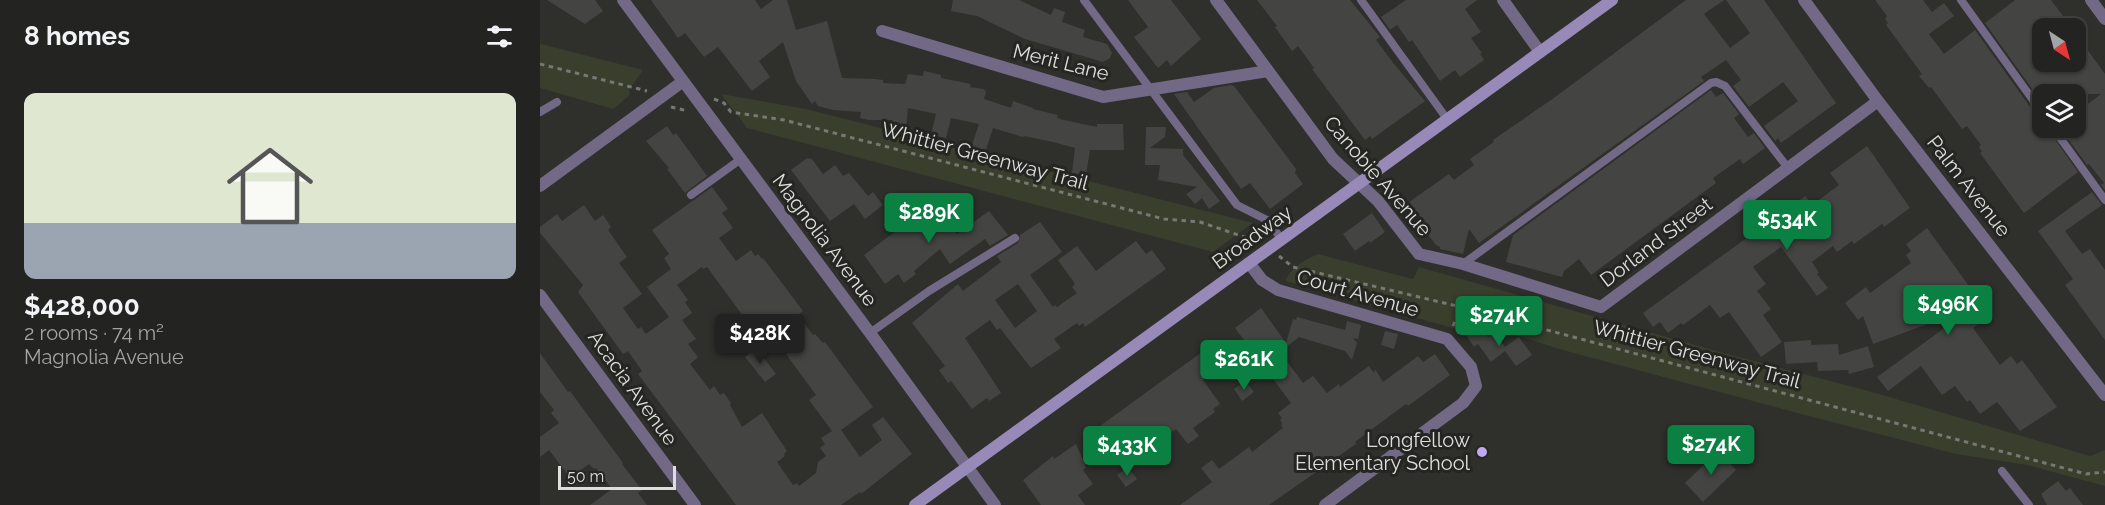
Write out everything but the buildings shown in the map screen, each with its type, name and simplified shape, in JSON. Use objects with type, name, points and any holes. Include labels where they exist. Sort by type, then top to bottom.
[{"type":"street","name":"Magnolia Avenue","points":[[622,0],[870,333],[994,505]]},
{"type":"street","name":"Canobie Avenue","points":[[1216,0],[1333,159],[1378,201],[1419,254],[1463,264],[1601,307]]},
{"type":"street","points":[[1503,0],[1540,52]]},
{"type":"street","name":"Broadway","points":[[915,505],[1612,0]]},
{"type":"street","points":[[2091,0],[2105,19]]},
{"type":"street","name":"Palm Avenue","points":[[1810,3],[1878,101],[2105,395]]},
{"type":"street","name":"Merit Lane","points":[[882,31],[1103,97],[1148,88],[1268,71]]},
{"type":"street","points":[[540,186],[682,82]]},
{"type":"street","name":"Dorland Street","points":[[1601,307],[1878,101]]},
{"type":"street","name":"Court Avenue","points":[[1249,263],[1262,280],[1278,290],[1447,339]]},
{"type":"street","name":"Acacia Avenue","points":[[540,295],[695,505]]},
{"type":"street","points":[[1325,505],[1463,403],[1476,386],[1471,367],[1447,339]]},
{"type":"lane","points":[[1084,0],[1237,206],[1269,221],[1281,239]]},
{"type":"lane","points":[[1361,0],[1448,119]]},
{"type":"lane","points":[[1961,0],[2032,99]]},
{"type":"lane","points":[[1463,264],[1711,83],[1716,82],[1725,86],[1788,168]]},
{"type":"lane","points":[[540,112],[557,102]]},
{"type":"lane","points":[[2060,138],[2105,200]]},
{"type":"lane","points":[[691,195],[741,159]]},
{"type":"lane","points":[[870,333],[929,291],[1015,238]]},
{"type":"lane","points":[[2002,471],[2029,505]]},
{"type":"path","points":[[540,64],[654,92]]},
{"type":"path","name":"Whittier Greenway Trail","points":[[709,98],[724,103],[732,112],[784,120],[1164,219],[1200,222],[1256,241]]},
{"type":"path","points":[[665,106],[689,111]]},
{"type":"path","name":"Whittier Greenway Trail","points":[[1283,259],[1293,267],[1461,307],[2086,474],[2105,472]]},
{"type":"path","points":[[1447,339],[1461,307]]},
{"type":"green space","points":[[540,44],[643,70],[629,90],[630,95],[613,109],[540,88]]},
{"type":"green space","points":[[721,94],[806,109],[1253,223],[1213,252],[747,128]]},
{"type":"green space","points":[[1318,254],[1413,279],[1419,267],[1720,352],[1872,392],[2090,456],[2105,450],[2105,486],[2027,465],[1956,454],[1801,414],[1559,349],[1462,317],[1456,329],[1286,281],[1295,268]]},
{"type":"place","name":"Longfellow Elementary School","points":[[1482,452]]}]
